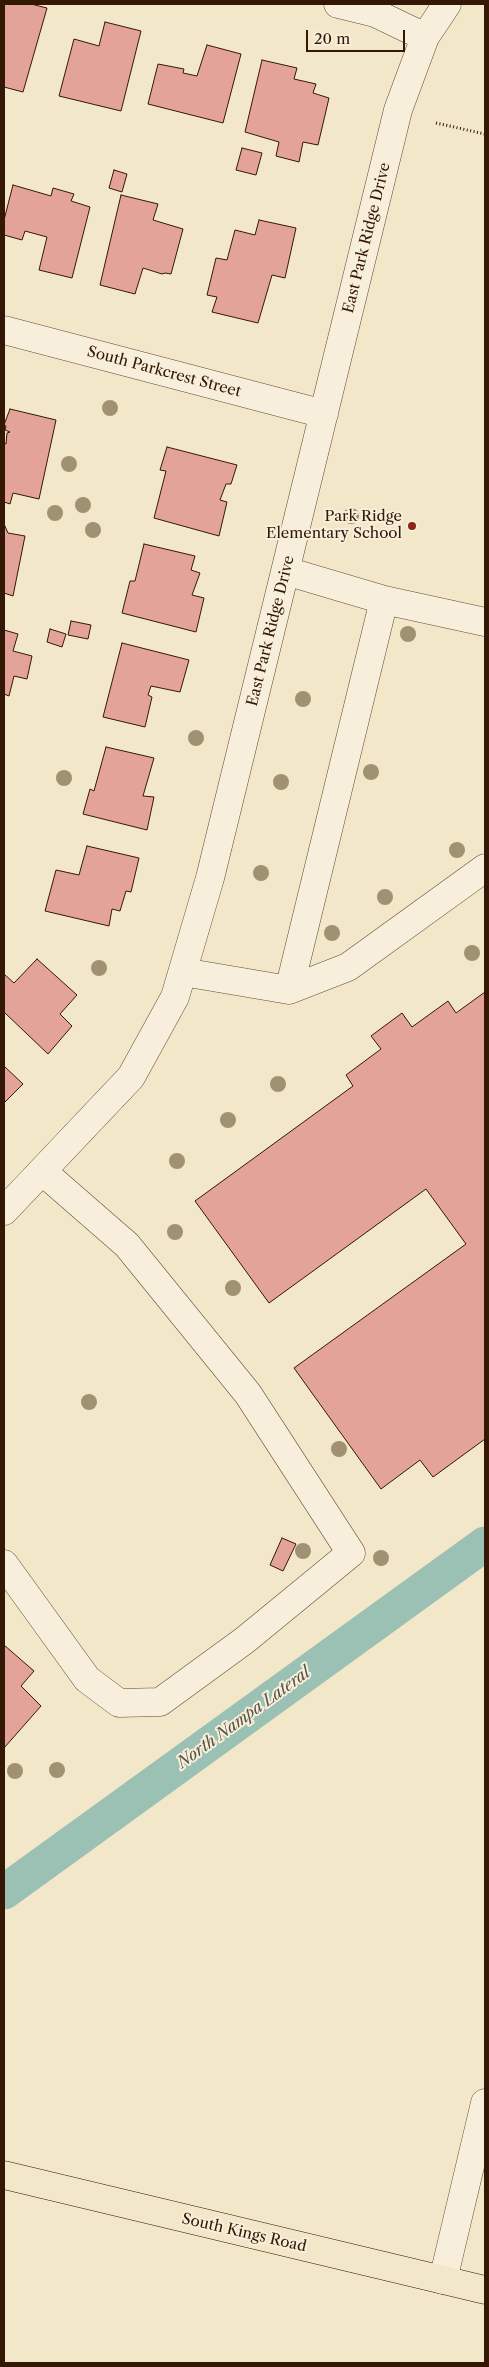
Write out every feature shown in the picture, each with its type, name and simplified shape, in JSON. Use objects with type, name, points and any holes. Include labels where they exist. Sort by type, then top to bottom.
[{"type":"main road","name":"South Kings Road","points":[[4,2175],[485,2290]]},
{"type":"street","points":[[338,4],[375,13],[425,37]]},
{"type":"street","name":"East Park Ridge Drive","points":[[4,1211],[131,1077],[174,997],[210,878],[398,110],[425,37],[447,4]]},
{"type":"street","name":"South Parkcrest Street","points":[[4,330],[324,414]]},
{"type":"street","points":[[286,571],[384,600],[485,622]]},
{"type":"street","points":[[289,990],[384,600]]},
{"type":"street","points":[[183,972],[289,990],[348,967],[485,868]]},
{"type":"street","points":[[4,1564],[87,1679],[119,1703],[160,1702],[245,1640],[351,1553],[248,1394],[143,1264],[127,1245],[42,1171]]},
{"type":"street","points":[[442,2280],[485,2102]]},
{"type":"path","points":[[436,122],[485,134]]},
{"type":"building","points":[[4,4],[31,4],[47,8],[23,92],[4,87]]},
{"type":"building","points":[[105,22],[141,31],[121,111],[59,96],[74,39],[99,46]]},
{"type":"building","points":[[207,45],[241,54],[223,123],[148,104],[158,64],[184,69],[183,73],[197,76]]},
{"type":"building","points":[[262,60],[297,68],[294,79],[316,84],[313,93],[329,98],[318,145],[303,142],[299,162],[276,156],[279,142],[245,132]]},
{"type":"building","points":[[242,148],[262,153],[256,175],[236,170]]},
{"type":"building","points":[[114,170],[127,174],[122,192],[109,188]]},
{"type":"building","points":[[13,185],[51,196],[53,188],[74,194],[71,201],[90,207],[72,278],[39,270],[47,237],[25,231],[22,240],[4,235],[4,220]]},
{"type":"building","points":[[121,195],[158,204],[153,220],[183,229],[171,274],[162,274],[143,268],[135,294],[100,285]]},
{"type":"building","points":[[259,220],[296,228],[285,278],[272,275],[258,323],[212,312],[217,297],[207,295],[216,258],[227,260],[235,230],[255,235]]},
{"type":"building","points":[[10,409],[56,420],[39,499],[13,493],[10,504],[4,502],[4,443],[6,444],[7,433],[10,432],[5,430],[6,426],[4,425]]},
{"type":"building","points":[[167,447],[237,465],[231,484],[226,484],[220,500],[227,502],[219,536],[154,518],[166,471],[160,470]]},
{"type":"building","points":[[4,524],[8,533],[25,536],[13,596],[4,593]]},
{"type":"building","points":[[144,544],[195,556],[191,570],[200,573],[192,595],[204,598],[196,632],[122,613],[130,581],[135,581]]},
{"type":"building","points":[[71,621],[91,625],[88,639],[68,635]]},
{"type":"building","points":[[50,629],[66,634],[62,647],[47,642]]},
{"type":"building","points":[[4,630],[18,634],[13,651],[32,656],[27,679],[14,676],[9,696],[4,694]]},
{"type":"building","points":[[122,643],[189,660],[180,692],[151,686],[148,695],[152,697],[145,727],[103,717]]},
{"type":"building","points":[[106,747],[154,758],[143,796],[154,797],[147,830],[83,814],[90,789],[94,791]]},
{"type":"building","points":[[87,846],[139,858],[131,892],[126,891],[120,911],[112,909],[109,926],[45,911],[56,870],[79,875]]},
{"type":"building","points":[[37,959],[77,995],[60,1014],[72,1026],[48,1054],[4,1012],[4,974],[14,983]]},
{"type":"building","points":[[485,992],[485,1439],[433,1477],[420,1460],[381,1489],[294,1368],[466,1244],[426,1189],[269,1303],[195,1201],[353,1086],[346,1075],[381,1049],[371,1036],[402,1013],[412,1027],[448,1001],[456,1013]]},
{"type":"building","points":[[4,1066],[23,1084],[4,1103]]},
{"type":"building","points":[[282,1538],[296,1544],[283,1571],[270,1565]]},
{"type":"building","points":[[4,1645],[34,1671],[21,1686],[41,1706],[4,1748]]},
{"type":"waterway","name":"North Nampa Lateral","points":[[4,1892],[485,1544]]},
{"type":"place","name":"Park Ridge Elementary School","points":[[412,526]]}]
